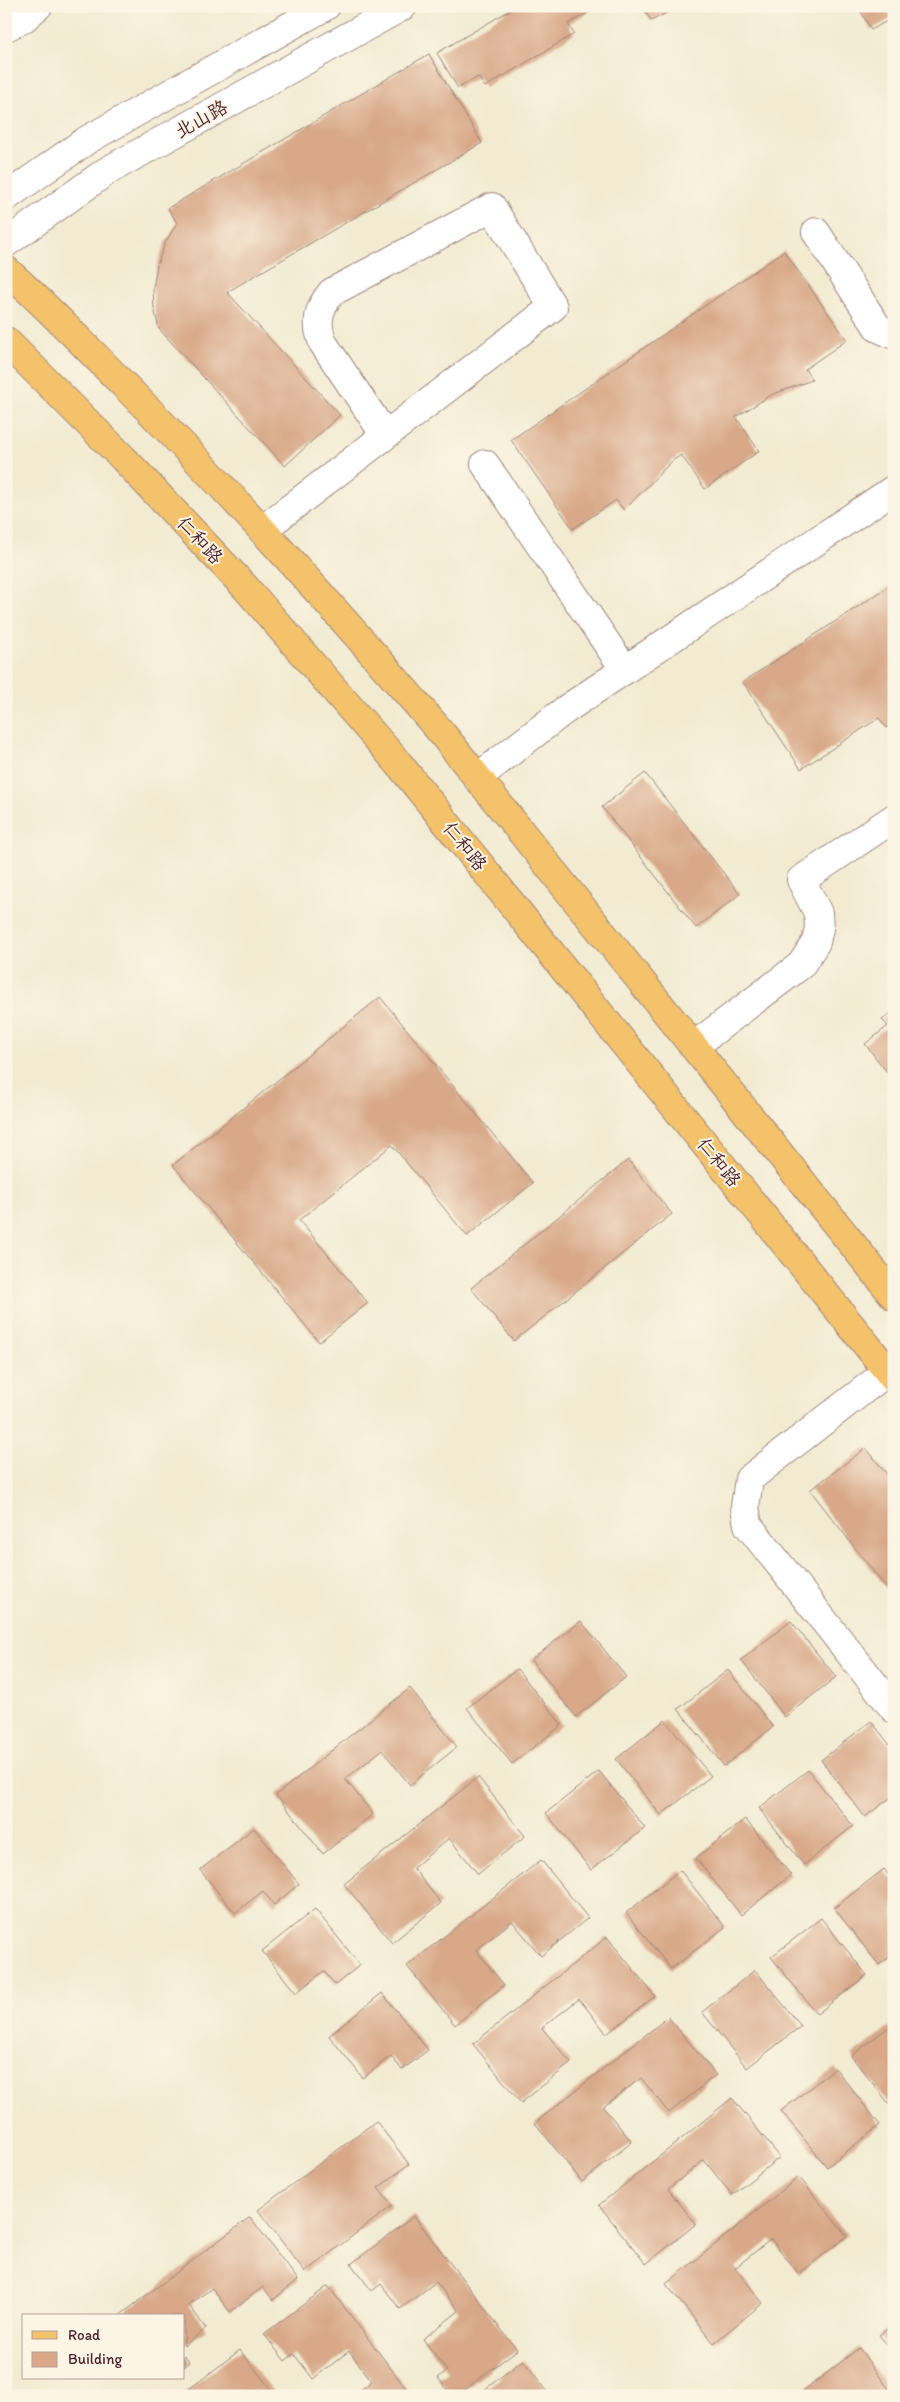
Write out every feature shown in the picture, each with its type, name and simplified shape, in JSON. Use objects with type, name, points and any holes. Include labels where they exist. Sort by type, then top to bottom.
[{"type":"main road","points":[[6,270],[33,293],[160,422],[262,530],[363,642],[477,778],[894,1296]]},
{"type":"main road","name":"仁和路","points":[[6,340],[123,458],[225,567],[380,742],[891,1375]]},
{"type":"street","points":[[6,27],[23,19],[38,6]]},
{"type":"street","name":"北山路","points":[[6,198],[87,140],[326,6]]},
{"type":"street","name":"北山路","points":[[6,243],[108,171],[403,6]]},
{"type":"street","points":[[262,530],[553,307],[492,207],[332,292],[323,302],[318,316],[318,330],[323,343],[385,435]]},
{"type":"street","points":[[816,232],[878,328],[894,335]]},
{"type":"street","points":[[485,464],[625,670]]},
{"type":"street","points":[[477,778],[565,710],[894,488]]},
{"type":"street","points":[[694,1046],[801,965],[816,942],[820,928],[818,913],[801,880],[894,818]]},
{"type":"street","points":[[891,1375],[749,1480],[745,1507],[748,1526],[894,1709]]},
{"type":"building","points":[[517,6],[586,6],[589,12],[568,24],[574,34],[485,87],[478,77],[458,88],[437,53]]},
{"type":"building","points":[[642,6],[670,6],[672,10],[651,21]]},
{"type":"building","points":[[858,6],[894,6],[894,17],[871,30]]},
{"type":"building","points":[[429,54],[482,143],[227,292],[340,415],[285,466],[159,329],[154,308],[153,288],[157,265],[165,243],[177,223],[168,208]]},
{"type":"building","points":[[784,251],[847,340],[805,369],[812,380],[771,395],[736,417],[759,451],[705,489],[681,455],[671,462],[624,510],[616,500],[573,529],[511,440]]},
{"type":"building","points":[[894,583],[894,724],[887,728],[879,718],[801,769],[743,682]]},
{"type":"building","points":[[645,773],[740,894],[696,928],[602,807]]},
{"type":"building","points":[[380,997],[533,1183],[467,1236],[392,1145],[299,1220],[368,1303],[319,1342],[173,1165]]},
{"type":"building","points":[[894,1011],[894,1074],[890,1076],[865,1044],[888,1026],[882,1020]]},
{"type":"building","points":[[628,1160],[672,1214],[514,1341],[471,1288]]},
{"type":"building","points":[[866,1448],[894,1483],[894,1598],[810,1490]]},
{"type":"building","points":[[581,1621],[626,1677],[576,1717],[531,1660]]},
{"type":"building","points":[[791,1621],[836,1677],[785,1717],[741,1660]]},
{"type":"building","points":[[517,1669],[562,1725],[512,1764],[467,1708]]},
{"type":"building","points":[[728,1670],[773,1727],[724,1766],[678,1709]]},
{"type":"building","points":[[410,1688],[457,1747],[410,1785],[382,1750],[345,1779],[373,1814],[323,1854],[276,1795]]},
{"type":"building","points":[[665,1720],[711,1776],[661,1815],[616,1759]]},
{"type":"building","points":[[871,1721],[894,1750],[894,1795],[865,1817],[821,1760]]},
{"type":"building","points":[[808,1770],[853,1826],[804,1865],[759,1808]]},
{"type":"building","points":[[599,1771],[645,1828],[591,1870],[546,1813]]},
{"type":"building","points":[[478,1777],[525,1836],[478,1874],[449,1838],[413,1868],[441,1903],[392,1943],[344,1884]]},
{"type":"building","points":[[745,1819],[791,1875],[741,1915],[696,1858]]},
{"type":"building","points":[[254,1828],[299,1884],[274,1905],[263,1891],[235,1913],[200,1870]]},
{"type":"building","points":[[541,1860],[588,1918],[541,1956],[512,1921],[476,1950],[504,1985],[455,2025],[407,1966]]},
{"type":"building","points":[[884,1869],[894,1882],[894,1954],[879,1965],[834,1908]]},
{"type":"building","points":[[680,1870],[725,1927],[671,1969],[626,1913]]},
{"type":"building","points":[[315,1909],[360,1965],[335,1985],[324,1971],[296,1993],[262,1951]]},
{"type":"building","points":[[821,1918],[867,1975],[817,2014],[771,1957]]},
{"type":"building","points":[[607,1937],[655,1996],[607,2034],[579,1999],[542,2028],[571,2063],[521,2103],[473,2044]]},
{"type":"building","points":[[755,1970],[801,2026],[747,2068],[702,2012]]},
{"type":"building","points":[[382,1993],[428,2050],[402,2070],[391,2056],[363,2078],[329,2036]]},
{"type":"building","points":[[668,2017],[716,2075],[669,2113],[641,2078],[603,2107],[632,2142],[582,2182],[535,2123]]},
{"type":"building","points":[[894,2023],[894,2110],[851,2056]]},
{"type":"building","points":[[835,2068],[880,2125],[827,2167],[781,2111]]},
{"type":"building","points":[[732,2098],[780,2157],[732,2195],[704,2160],[668,2189],[696,2224],[646,2264],[599,2205]]},
{"type":"building","points":[[376,2121],[409,2164],[378,2188],[392,2206],[305,2272],[258,2210]]},
{"type":"building","points":[[799,2177],[847,2236],[799,2274],[771,2239],[735,2268],[763,2303],[714,2343],[666,2284]]},
{"type":"building","points":[[414,2216],[517,2350],[456,2396],[452,2396],[438,2378],[447,2371],[423,2339],[459,2311],[436,2282],[400,2309],[381,2284],[372,2291],[351,2264]]},
{"type":"building","points":[[250,2217],[298,2280],[273,2300],[263,2287],[230,2312],[212,2288],[189,2305],[206,2329],[185,2345],[185,2314],[122,2314]]},
{"type":"building","points":[[328,2286],[412,2396],[353,2396],[372,2381],[349,2351],[313,2379],[294,2354],[285,2361],[264,2334]]},
{"type":"building","points":[[894,2324],[894,2353],[879,2335]]},
{"type":"building","points":[[859,2348],[894,2396],[797,2396]]},
{"type":"building","points":[[240,2350],[276,2396],[180,2396]]},
{"type":"building","points":[[185,2356],[190,2362],[185,2366]]},
{"type":"building","points":[[523,2360],[551,2396],[476,2396]]}]
